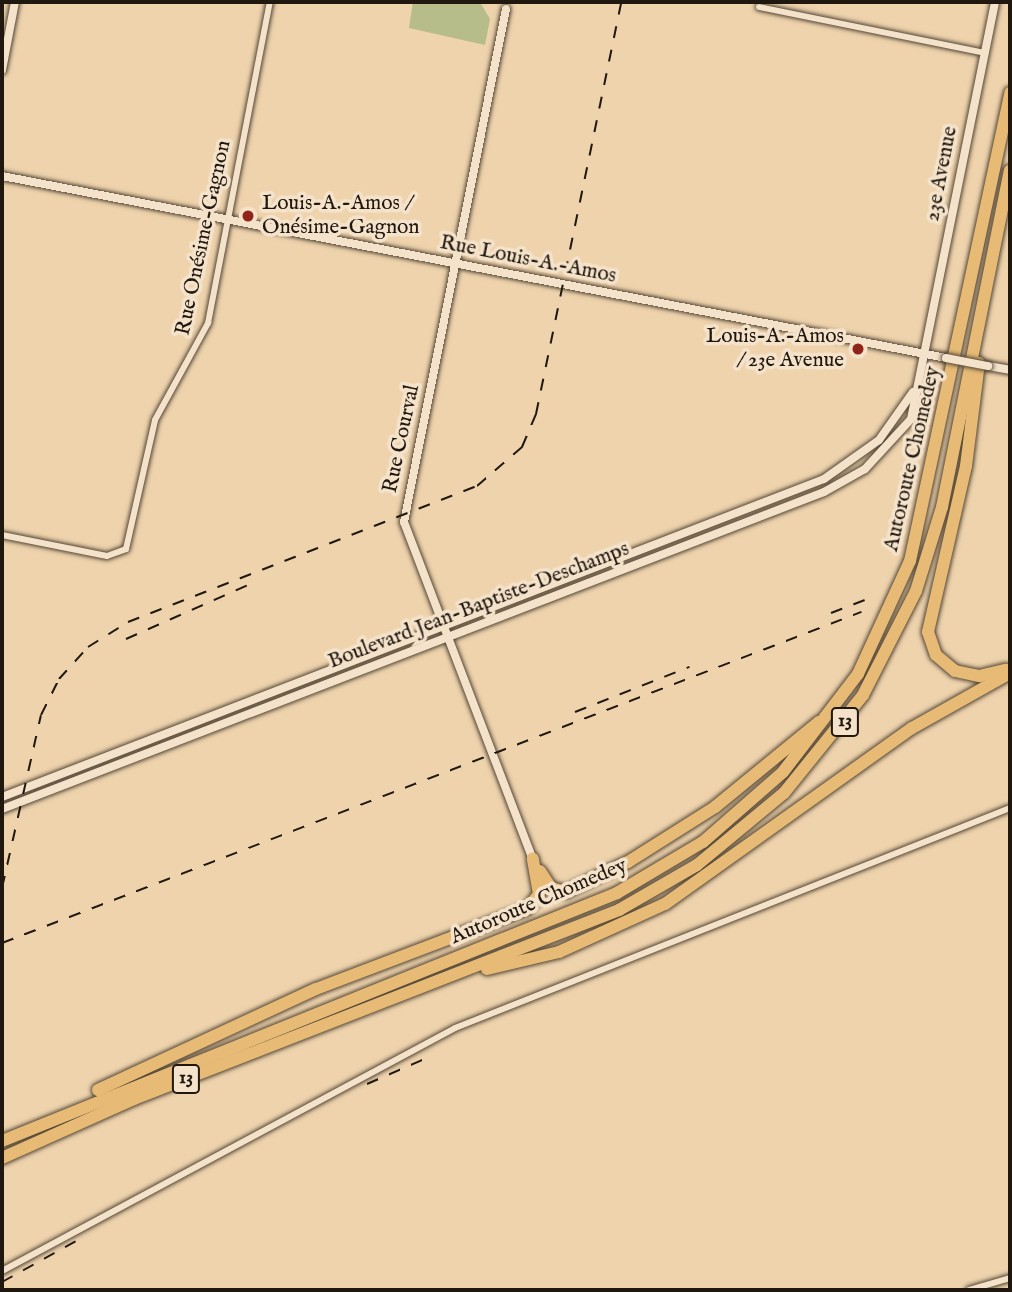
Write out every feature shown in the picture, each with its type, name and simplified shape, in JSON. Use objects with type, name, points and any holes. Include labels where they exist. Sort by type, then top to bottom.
[{"type":"highway","name":"Autoroute Chomedey","points":[[2,1141],[21,1131],[631,887],[689,852],[750,805],[837,707],[890,612],[920,530],[1010,93]]},
{"type":"highway","name":"Autoroute Chomedey","points":[[2,1158],[143,1095],[606,916],[674,880],[763,813],[840,728],[896,637],[926,562],[1010,171]]},
{"type":"highway","points":[[989,276],[967,459],[928,626],[936,655],[955,671],[979,676],[1010,671]]},
{"type":"highway","points":[[456,974],[538,959],[665,904],[912,728],[1010,671]]},
{"type":"highway","points":[[533,859],[559,892],[603,876],[715,807],[837,707]]},
{"type":"highway","points":[[21,1131],[158,1060],[316,989],[527,909],[539,894],[533,859]]},
{"type":"street","points":[[2,70],[15,2]]},
{"type":"street","name":"Rue Onésime-Gagnon","points":[[2,535],[107,556],[125,550],[155,420],[206,329],[270,2]]},
{"type":"street","name":"23e Avenue","points":[[924,354],[995,2]]},
{"type":"street","points":[[759,7],[985,52]]},
{"type":"street","name":"Rue Courval","points":[[506,9],[404,515],[443,627],[533,859]]},
{"type":"street","name":"Rue Louis-A.-Amos","points":[[2,176],[1010,370]]},
{"type":"street","name":"Boulevard Jean-Baptiste-Deschamps","points":[[2,803],[332,682],[847,481],[907,427],[924,354]]},
{"type":"street","name":"Boulevard Jean-Baptiste-Deschamps","points":[[2,803],[328,671],[833,475],[879,440],[918,381]]},
{"type":"street","points":[[328,671],[332,682]]},
{"type":"street","points":[[2,1272],[455,1028],[1010,808]]},
{"type":"street","points":[[969,1290],[1010,1278]]},
{"type":"green space","points":[[413,2],[480,2],[490,19],[485,45],[409,28]]},
{"type":"railway","points":[[2,888],[41,715],[59,679],[88,647],[128,622],[477,486],[522,447],[536,414],[621,2]]},
{"type":"railway","points":[[126,639],[257,581]]},
{"type":"railway","points":[[831,613],[867,599]]},
{"type":"railway","points":[[2,943],[861,612]]},
{"type":"railway","points":[[575,712],[689,667]]},
{"type":"railway","points":[[367,1084],[429,1057]]},
{"type":"railway","points":[[2,1282],[76,1241]]},
{"type":"place","name":"Louis-A.-Amos / Onésime-Gagnon","points":[[248,216]]},
{"type":"place","name":"Louis-A.-Amos / 23e Avenue","points":[[858,349]]}]
